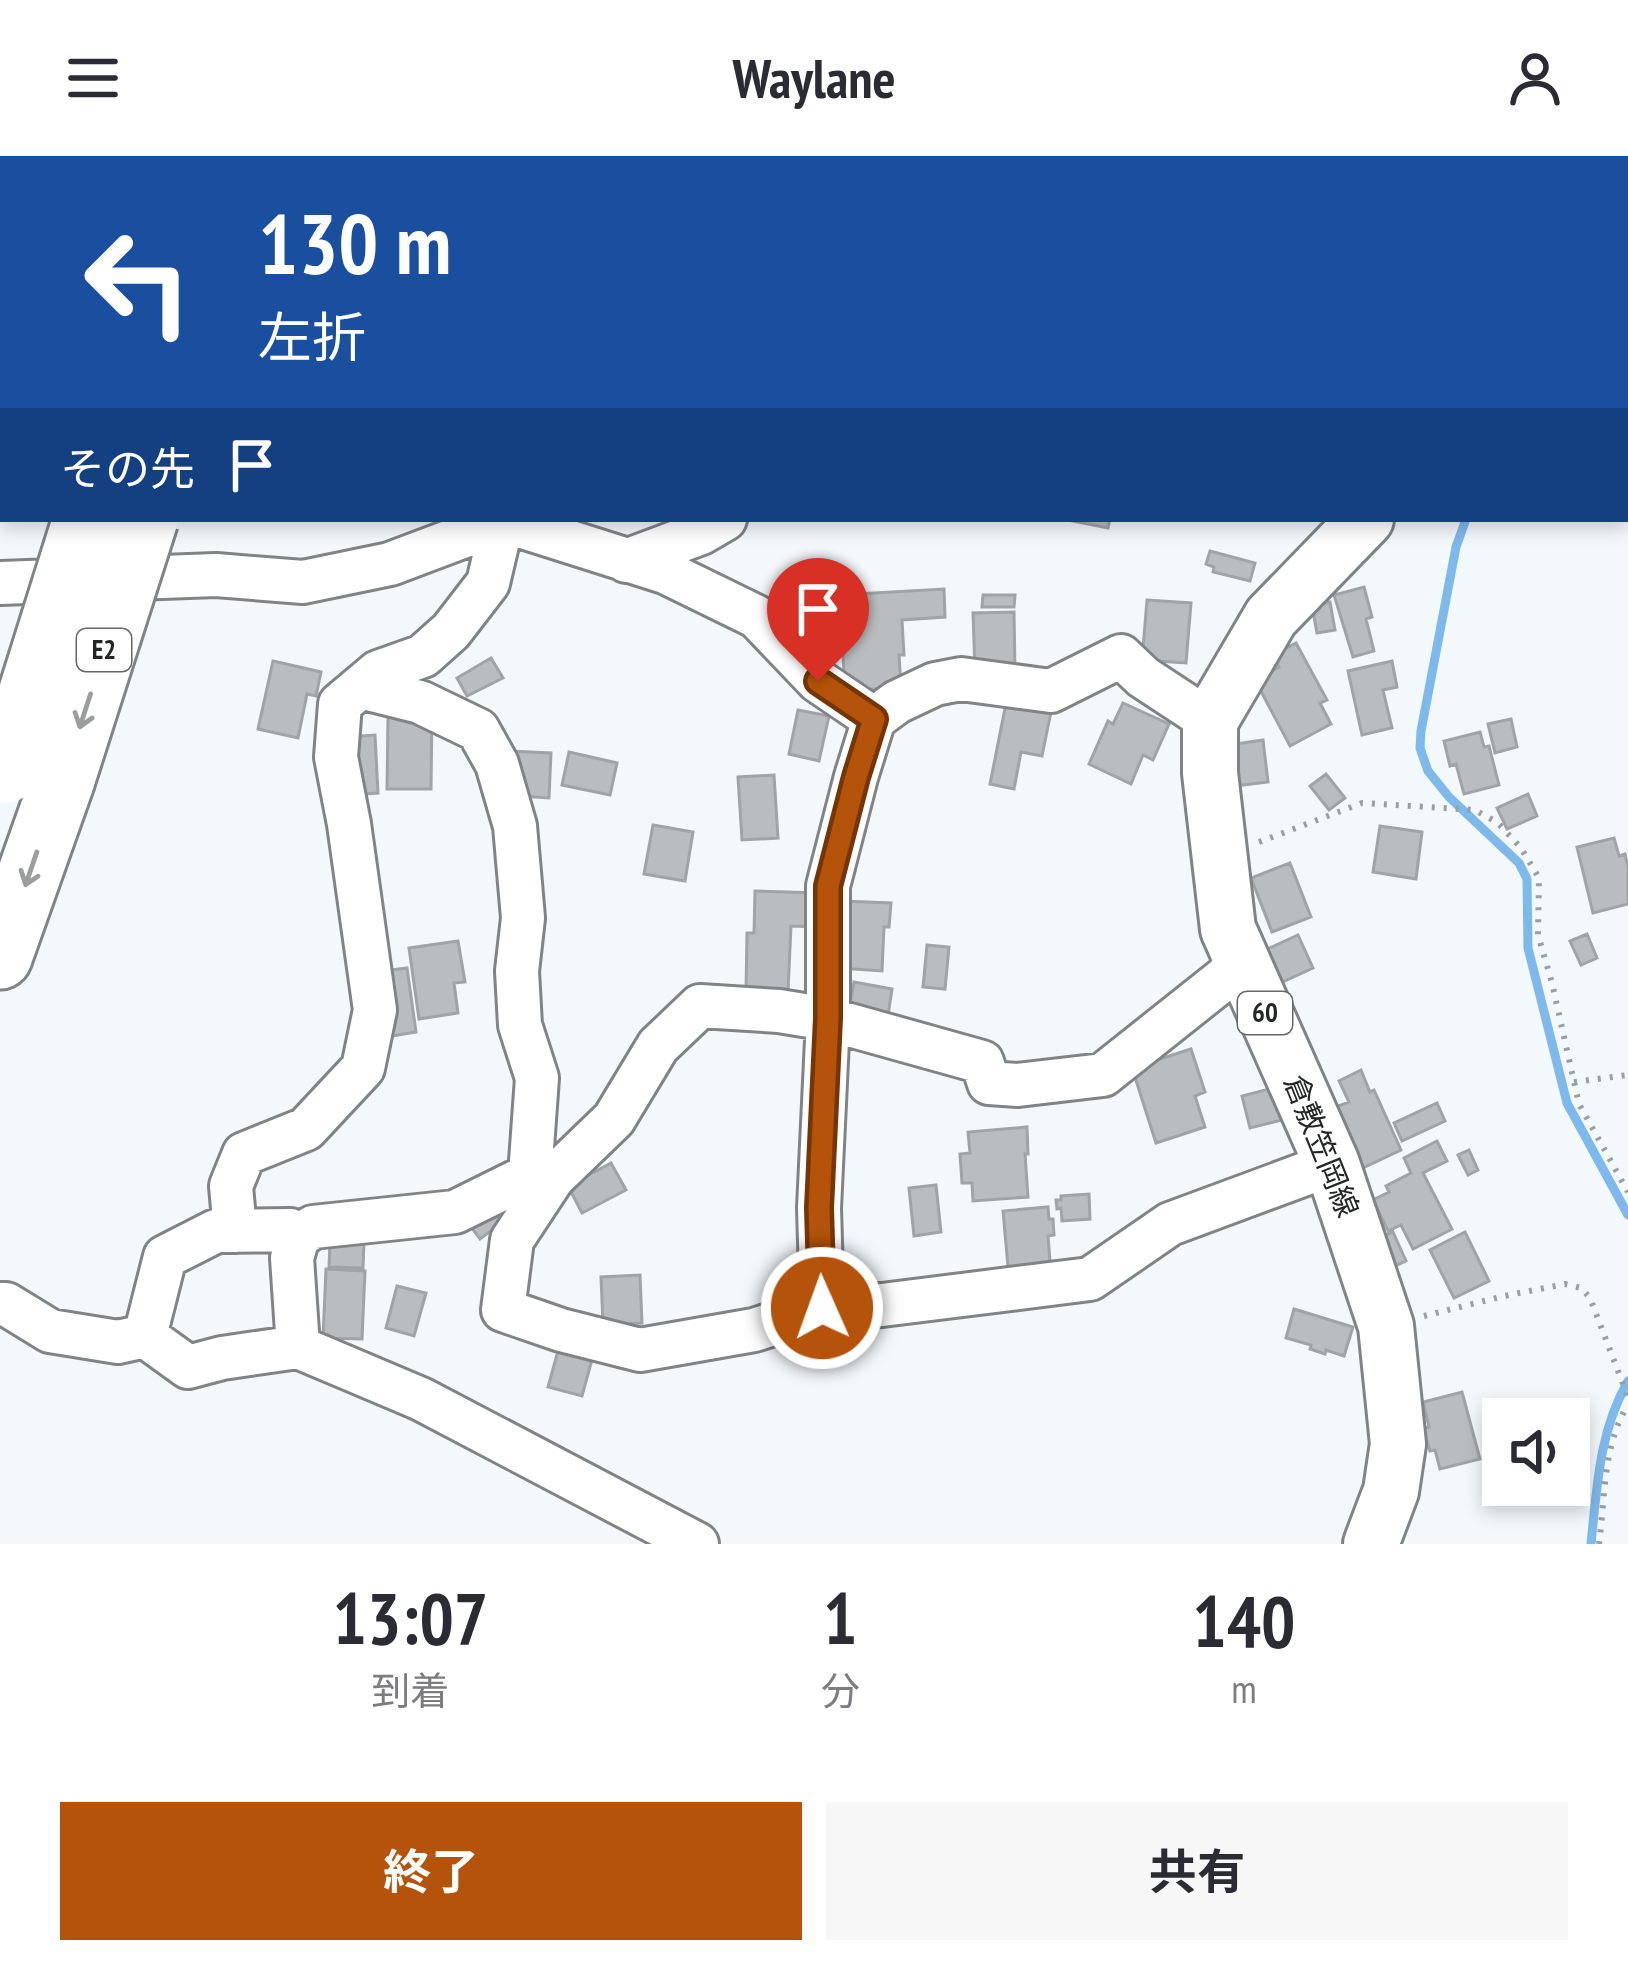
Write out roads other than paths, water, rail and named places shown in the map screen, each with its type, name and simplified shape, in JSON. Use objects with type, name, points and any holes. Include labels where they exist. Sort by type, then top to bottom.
[{"type":"highway","name":"E2","points":[[0,957],[23,780],[84,522]]},
{"type":"highway","name":"E2","points":[[23,780],[145,522]]},
{"type":"main road","points":[[1210,721],[1271,617],[1363,522]]},
{"type":"main road","name":"倉敷笠岡線","points":[[1210,721],[1210,773],[1228,928],[1332,1164],[1386,1326],[1398,1444],[1391,1491],[1371,1544]]},
{"type":"street","points":[[0,584],[216,575],[303,582],[390,564],[499,522]]},
{"type":"street","points":[[235,1231],[231,1186],[244,1154],[306,1130],[363,1067],[374,1010],[336,757],[340,704],[378,672],[423,656],[451,632],[488,584],[504,522]]},
{"type":"street","points":[[510,522],[665,572],[757,617],[818,681],[874,719]]},
{"type":"street","points":[[626,561],[720,522]]},
{"type":"street","points":[[822,1308],[819,1208],[828,1018],[828,886],[874,719],[935,684],[961,679],[1051,691],[1121,656],[1210,721]]},
{"type":"street","points":[[360,687],[420,701],[478,730],[497,764],[515,826],[523,918],[517,971],[520,1024],[537,1078],[542,1176],[512,1240],[503,1310],[640,1350],[754,1330],[822,1308],[1090,1279],[1169,1224],[1332,1164]]},
{"type":"street","points":[[298,1347],[292,1258],[298,1237],[313,1227],[454,1212],[542,1176],[614,1119],[658,1046],[700,1006],[828,1018],[982,1062],[989,1083],[1018,1085],[1103,1075],[1241,961]]},
{"type":"street","points":[[145,1336],[165,1257],[216,1231],[290,1230],[298,1237]]},
{"type":"street","points":[[0,1304],[50,1331],[118,1342],[145,1336],[188,1367],[298,1347],[421,1399],[697,1544]]},
{"type":"waterway","points":[[1465,522],[1456,547],[1420,748],[1428,771],[1449,797],[1519,863],[1527,879],[1528,948],[1567,1103],[1628,1215]]},
{"type":"waterway","points":[[1591,1544],[1605,1440],[1628,1381]]}]
